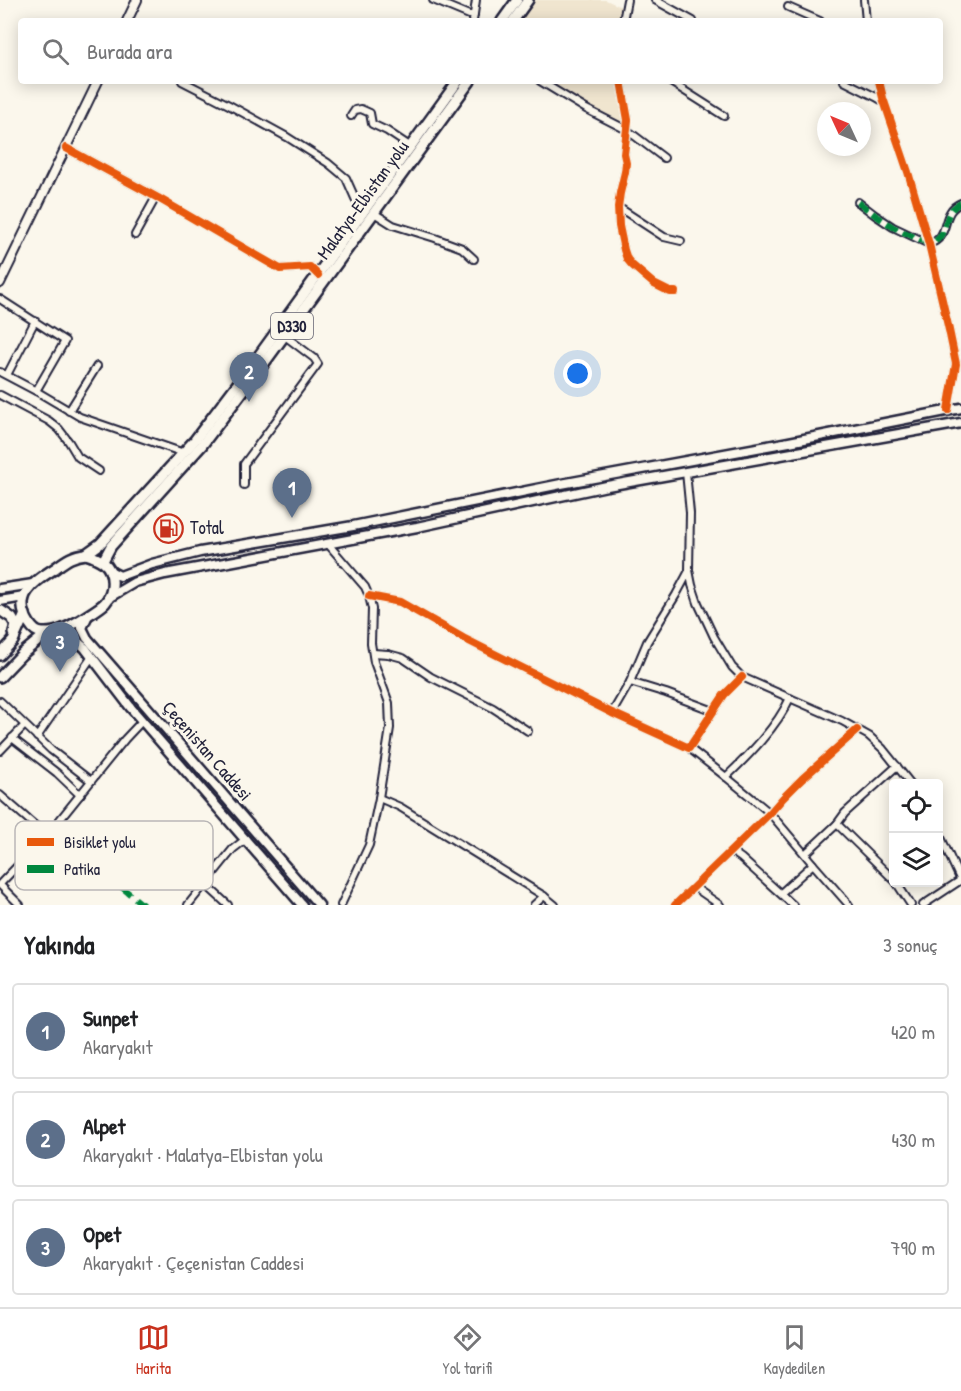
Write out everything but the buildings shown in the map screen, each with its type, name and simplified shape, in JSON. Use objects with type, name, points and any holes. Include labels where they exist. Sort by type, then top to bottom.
[{"type":"main road","points":[[504,18],[517,0]]},
{"type":"main road","points":[[515,18],[528,0]]},
{"type":"main road","name":"Malatya-Elbistan yolu","points":[[86,554],[100,544],[195,440],[245,375],[456,84]]},
{"type":"main road","name":"Malatya-Elbistan yolu","points":[[103,561],[111,546],[202,445],[285,336],[468,84]]},
{"type":"main road","points":[[110,571],[120,576],[152,564],[200,552],[353,526],[961,408]]},
{"type":"main road","points":[[108,598],[135,582],[165,574],[417,528],[607,486],[961,423]]},
{"type":"main road","points":[[0,677],[22,654],[51,633],[74,624],[104,603],[112,589],[110,571],[103,561],[86,554],[75,555],[42,576],[26,592],[22,608],[28,621],[39,633],[51,633]]},
{"type":"main road","points":[[0,589],[33,584]]},
{"type":"main road","points":[[0,601],[24,597]]},
{"type":"main road","points":[[0,610],[12,618],[16,625],[13,641]]},
{"type":"main road","points":[[0,655],[13,641],[25,614]]},
{"type":"main road","name":"Çeçenistan Caddesi","points":[[88,615],[82,628],[87,638],[319,905]]},
{"type":"main road","name":"Çeçenistan Caddesi","points":[[51,633],[73,638],[85,648],[142,721],[302,905]]},
{"type":"street","points":[[128,18],[137,0]]},
{"type":"street","points":[[433,0],[473,18],[476,0]]},
{"type":"street","points":[[624,18],[627,0]]},
{"type":"street","points":[[655,0],[688,18]]},
{"type":"street","points":[[864,0],[866,18]]},
{"type":"street","points":[[788,7],[813,18]]},
{"type":"street","points":[[0,283],[97,84]]},
{"type":"street","points":[[188,84],[258,121],[328,163],[346,178],[362,214]]},
{"type":"street","points":[[545,84],[627,130],[664,158]]},
{"type":"street","points":[[622,84],[628,120],[624,154],[626,172],[618,207],[624,250],[627,260],[654,284],[675,292]]},
{"type":"street","points":[[674,84],[724,116]]},
{"type":"street","points":[[850,84],[876,97],[883,98]]},
{"type":"street","points":[[880,84],[929,243],[956,364],[948,410]]},
{"type":"street","points":[[351,116],[355,110],[361,109],[370,113],[372,124],[411,147]]},
{"type":"street","points":[[66,148],[156,197],[280,270],[310,267],[318,275]]},
{"type":"street","points":[[135,235],[156,197]]},
{"type":"street","points":[[858,202],[892,227],[929,243],[937,241],[943,234],[949,211],[961,203]]},
{"type":"street","points":[[618,207],[664,237],[681,242]]},
{"type":"street","points":[[374,213],[393,225],[462,248],[474,259]]},
{"type":"street","points":[[0,299],[65,341],[36,391]]},
{"type":"street","points":[[35,321],[3,374],[91,422],[183,453]]},
{"type":"street","points":[[244,485],[244,464],[318,364],[314,358],[285,336]]},
{"type":"street","points":[[69,411],[97,366]]},
{"type":"street","points":[[0,395],[49,421],[59,429],[78,457],[99,471]]},
{"type":"street","points":[[686,472],[690,513],[689,570],[698,603],[714,637],[732,667],[742,677],[842,721],[869,736],[908,779]]},
{"type":"street","points":[[328,544],[365,587],[369,596],[372,609],[371,643],[374,662],[389,703],[390,728],[369,845],[341,905]]},
{"type":"street","points":[[612,713],[630,682],[647,642],[689,570]]},
{"type":"street","points":[[369,596],[400,602],[463,638],[612,713],[689,748],[770,813],[847,902],[837,905]]},
{"type":"street","points":[[373,653],[403,658],[431,677],[493,708],[528,731]]},
{"type":"street","points":[[37,737],[92,658]]},
{"type":"street","points":[[689,748],[724,695],[742,677]]},
{"type":"street","points":[[630,682],[714,711]]},
{"type":"street","points":[[726,777],[744,760],[777,720],[790,698]]},
{"type":"street","points":[[0,701],[51,750],[91,781]]},
{"type":"street","points":[[58,821],[142,721]]},
{"type":"street","points":[[0,752],[24,726]]},
{"type":"street","points":[[675,905],[802,779],[857,730]]},
{"type":"street","points":[[12,738],[57,773],[80,795]]},
{"type":"street","points":[[805,854],[837,824],[845,813],[897,766]]},
{"type":"street","points":[[0,795],[30,821]]},
{"type":"street","points":[[379,798],[400,807],[555,905]]},
{"type":"street","points":[[837,824],[889,875]]},
{"type":"street","points":[[924,905],[961,880],[940,833]]},
{"type":"street","points":[[213,872],[233,849],[246,839]]},
{"type":"street","points":[[731,851],[793,905]]},
{"type":"street","points":[[781,893],[813,864]]},
{"type":"street","points":[[15,868],[0,884],[20,905]]},
{"type":"street","points":[[694,887],[720,905]]},
{"type":"street","points":[[899,887],[911,905]]},
{"type":"street","points":[[188,905],[199,890]]},
{"type":"street","points":[[212,890],[228,905]]},
{"type":"street","points":[[534,905],[544,896]]},
{"type":"shaded area","points":[[533,0],[606,0],[621,7],[620,18],[519,18]]},
{"type":"shaded area","points":[[551,84],[619,84],[626,120],[621,124]]},
{"type":"marked path","points":[[858,202],[893,227],[929,244],[941,236],[950,212],[961,203]]},
{"type":"marked path","points":[[125,890],[143,905]]},
{"type":"cycle path","points":[[622,84],[628,120],[624,154],[625,172],[618,207],[624,250],[632,265],[654,284],[675,292]]},
{"type":"cycle path","points":[[880,84],[929,244],[949,330],[956,364],[948,410]]},
{"type":"cycle path","points":[[66,148],[280,269],[310,267],[318,275]]},
{"type":"cycle path","points":[[369,596],[400,602],[463,638],[612,713],[689,748],[724,695],[742,677]]},
{"type":"cycle path","points":[[675,905],[802,779],[857,730]]},
{"type":"place","name":"Alpet","points":[[249,402]]},
{"type":"place","name":"Sunpet","points":[[292,518]]},
{"type":"place","name":"Total","points":[[169,528]]},
{"type":"place","name":"Opet","points":[[60,672]]}]
